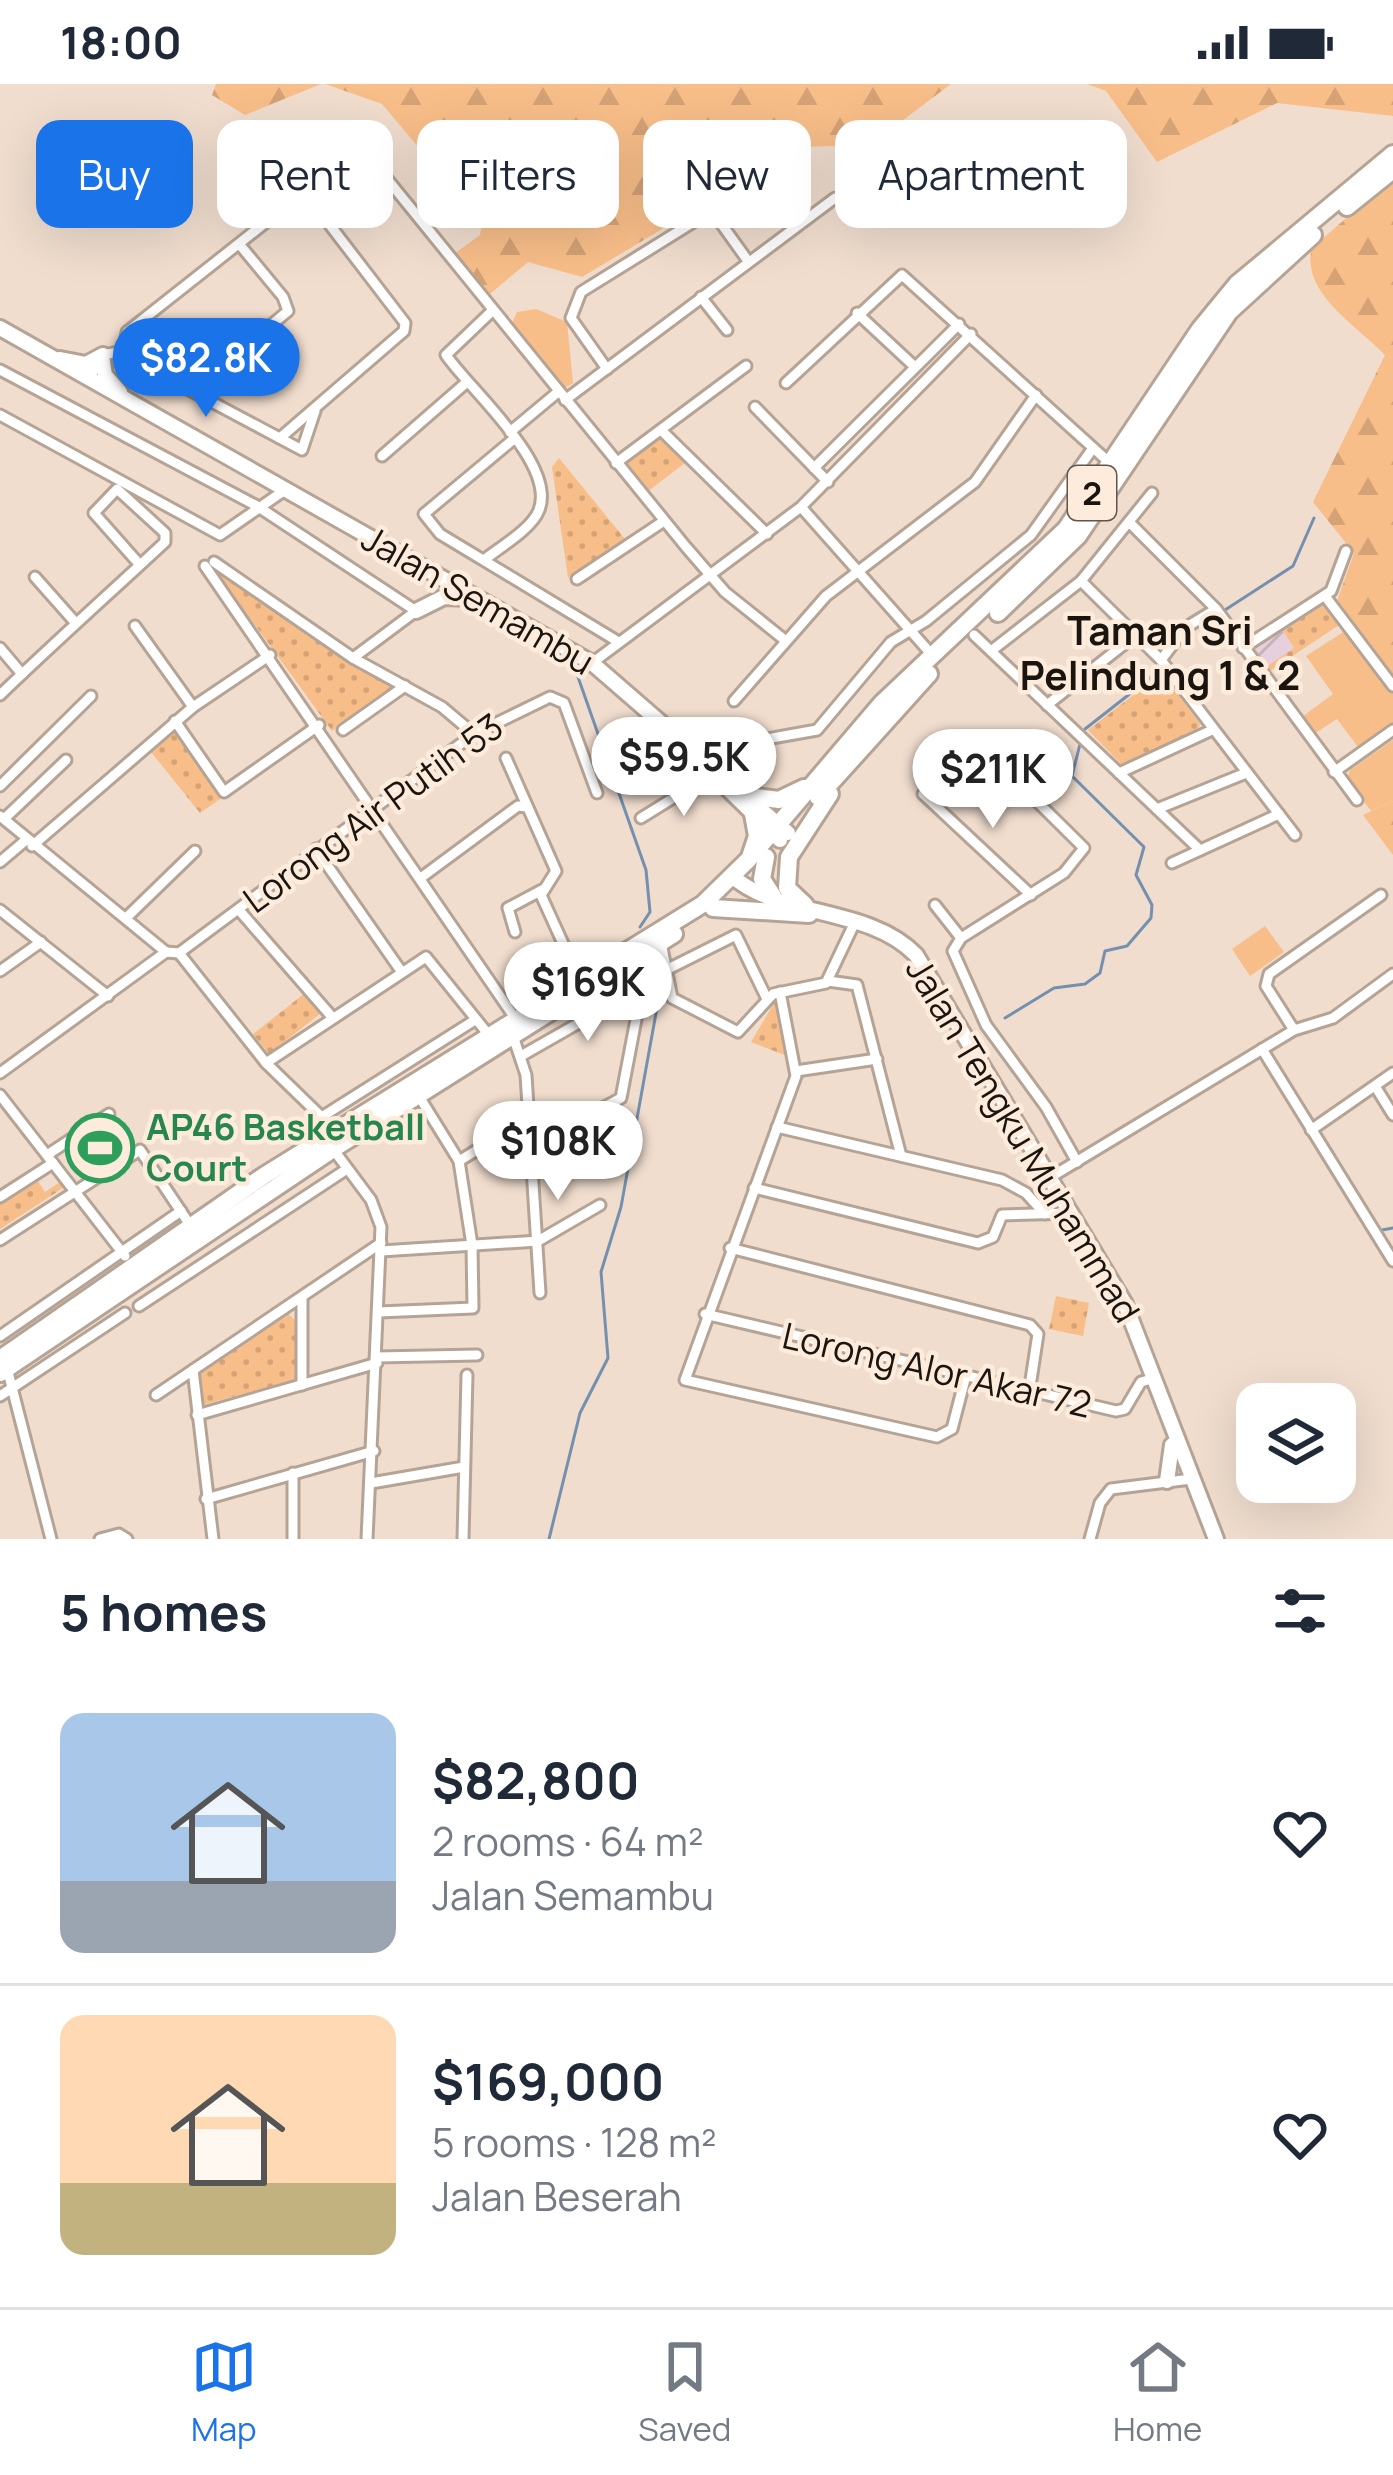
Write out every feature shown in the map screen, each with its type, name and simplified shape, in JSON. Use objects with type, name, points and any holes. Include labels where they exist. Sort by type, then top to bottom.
[{"type":"highway","name":"2","points":[[780,833],[883,703],[1048,549],[1112,464],[1200,329],[1238,284],[1393,154]]},
{"type":"highway","name":"2","points":[[5,1359],[128,1260],[191,1228],[482,1027],[514,1027],[631,965],[713,908],[891,711],[1078,536],[1229,312],[1393,170]]},
{"type":"highway","points":[[807,909],[787,888],[789,857],[891,711]]},
{"type":"highway","points":[[773,896],[757,859],[751,805],[779,800],[817,781]]},
{"type":"highway","name":"2","points":[[5,1359],[93,1324],[256,1199],[330,1132],[420,1098],[580,981],[733,883]]},
{"type":"highway","points":[[713,908],[807,909]]},
{"type":"main road","name":"Jalan Semambu","points":[[0,327],[280,482],[290,495]]},
{"type":"main road","name":"Jalan Semambu","points":[[0,327],[592,663],[780,833]]},
{"type":"main road","points":[[60,359],[86,364],[103,356],[105,375],[120,392]]},
{"type":"main road","points":[[416,611],[455,596],[512,617]]},
{"type":"main road","name":"Jalan Tengku Muhammad","points":[[733,883],[807,909]]},
{"type":"main road","name":"Jalan Tengku Muhammad","points":[[733,883],[895,937],[916,955],[1130,1315],[1216,1539]]},
{"type":"main road","points":[[1167,1480],[1173,1468],[1172,1426]]},
{"type":"street","points":[[393,187],[710,575],[786,641]]},
{"type":"street","points":[[811,215],[835,198]]},
{"type":"street","points":[[240,244],[288,307],[268,331],[203,378],[126,338],[240,244],[290,204],[310,201],[404,319],[404,331],[280,438]]},
{"type":"street","points":[[607,369],[571,318],[575,299],[711,214],[748,261]]},
{"type":"street","points":[[617,641],[440,533],[424,514],[562,396],[607,369],[793,228]]},
{"type":"street","points":[[786,383],[902,274],[1112,464]]},
{"type":"street","points":[[701,297],[727,330]]},
{"type":"street","points":[[484,560],[540,508],[537,476],[512,435],[446,352],[491,312]]},
{"type":"street","points":[[857,313],[915,367]]},
{"type":"street","points":[[814,468],[959,324]]},
{"type":"street","points":[[592,663],[801,507],[970,334]]},
{"type":"street","points":[[88,379],[103,356],[118,352],[302,450],[318,407]]},
{"type":"street","points":[[616,463],[746,365]]},
{"type":"street","points":[[0,370],[257,506],[416,611],[353,658]]},
{"type":"street","points":[[382,456],[467,382]]},
{"type":"street","points":[[734,701],[818,603],[974,482],[1036,395]]},
{"type":"street","points":[[755,406],[827,482]]},
{"type":"street","points":[[0,415],[220,535],[257,506],[290,495]]},
{"type":"street","points":[[661,430],[767,534]]},
{"type":"street","points":[[755,740],[812,734],[891,642],[1031,536],[1094,448]]},
{"type":"street","points":[[0,694],[165,542],[165,533],[100,467]]},
{"type":"street","points":[[117,489],[94,510],[97,520],[140,566]]},
{"type":"street","points":[[991,651],[1081,580],[1152,493]]},
{"type":"street","points":[[801,507],[933,656]]},
{"type":"street","points":[[577,579],[664,521]]},
{"type":"street","points":[[1129,522],[1216,608],[1357,800]]},
{"type":"street","points":[[1243,648],[1324,596],[1346,551]]},
{"type":"street","points":[[474,734],[209,564],[422,877],[514,1027],[529,1118],[540,1293]]},
{"type":"street","points":[[35,577],[74,621]]},
{"type":"street","points":[[1081,580],[1161,660],[1295,835]]},
{"type":"street","points":[[1324,596],[1393,686]]},
{"type":"street","points":[[1161,660],[1185,628],[1216,608]]},
{"type":"street","points":[[135,626],[193,707]]},
{"type":"street","points":[[974,634],[1200,850]]},
{"type":"street","points":[[1048,705],[1137,634]]},
{"type":"street","points":[[0,648],[22,674]]},
{"type":"street","points":[[0,862],[193,707],[270,655]]},
{"type":"street","points":[[343,730],[405,686]]},
{"type":"street","points":[[0,786],[91,696]]},
{"type":"street","name":"Lorong Air Putih 53","points":[[179,953],[474,734],[559,697],[596,793]]},
{"type":"street","points":[[175,722],[224,792],[319,724]]},
{"type":"street","points":[[1119,773],[1212,730]]},
{"type":"street","points":[[1334,772],[1393,730]]},
{"type":"street","points":[[990,755],[1079,837],[1083,854],[1031,895],[961,938],[953,951],[982,1018],[1077,1162]]},
{"type":"street","points":[[506,758],[557,873],[542,890],[508,908],[515,932]]},
{"type":"street","points":[[66,760],[2,818],[166,952],[179,953],[266,1063],[330,1132],[346,1169],[371,1200],[381,1247],[367,1539]]},
{"type":"street","points":[[641,818],[717,772]]},
{"type":"street","points":[[1157,809],[1246,772]]},
{"type":"street","points":[[923,794],[1031,895]]},
{"type":"street","points":[[422,877],[518,806],[527,807]]},
{"type":"street","points":[[1172,863],[1279,814]]},
{"type":"street","points":[[316,849],[401,970]]},
{"type":"street","points":[[126,919],[195,850]]},
{"type":"street","points":[[542,890],[557,939],[580,981]]},
{"type":"street","points":[[1294,1030],[1267,986],[1269,974],[1381,895]]},
{"type":"street","points":[[935,905],[940,918],[961,938]]},
{"type":"street","points":[[0,910],[108,996]]},
{"type":"street","points":[[238,910],[332,1017]]},
{"type":"street","points":[[828,981],[855,922]]},
{"type":"street","points":[[666,970],[733,934],[754,963],[767,999]]},
{"type":"street","points":[[0,971],[40,943]]},
{"type":"street","points":[[661,944],[675,1001],[738,1032],[767,999],[780,992],[828,981],[857,985],[901,1156]]},
{"type":"street","points":[[0,1072],[166,952]]},
{"type":"street","points":[[266,1063],[401,970],[428,957],[482,1027]]},
{"type":"street","points":[[531,1147],[621,1098],[638,1009],[631,965]]},
{"type":"street","points":[[1051,1177],[1294,1030],[1333,1018],[1393,974]]},
{"type":"street","points":[[521,1056],[633,992]]},
{"type":"street","points":[[780,992],[796,1071],[684,1377],[689,1384],[937,1437],[952,1429],[964,1379]]},
{"type":"street","points":[[1262,1049],[1393,1261]]},
{"type":"street","points":[[796,1071],[877,1058]]},
{"type":"street","points":[[1311,1130],[1393,1073]]},
{"type":"street","points":[[1375,1086],[1393,1115]]},
{"type":"street","points":[[0,1095],[128,1260],[181,1211]]},
{"type":"street","points":[[379,1312],[470,1312],[472,1245],[459,1161],[420,1098]]},
{"type":"street","points":[[0,1197],[109,1114]]},
{"type":"street","points":[[459,1161],[529,1118]]},
{"type":"street","points":[[777,1127],[1013,1184],[1045,1214]]},
{"type":"street","points":[[0,1240],[143,1150],[191,1228]]},
{"type":"street","points":[[139,1306],[346,1169]]},
{"type":"street","points":[[754,1188],[978,1243],[990,1241],[1002,1215],[1073,1213]]},
{"type":"street","points":[[256,1199],[268,1221]]},
{"type":"street","points":[[156,1395],[381,1247],[538,1241],[600,1204]]},
{"type":"street","points":[[730,1248],[1030,1324],[1038,1334],[1029,1393]]},
{"type":"street","points":[[302,1297],[302,1385]]},
{"type":"street","points":[[93,1324],[125,1313]]},
{"type":"street","name":"Lorong Alor Akar 72","points":[[705,1314],[1116,1412],[1125,1409],[1141,1382],[1155,1378]]},
{"type":"street","points":[[197,1415],[377,1360],[477,1355]]},
{"type":"street","points":[[0,1396],[5,1359]]},
{"type":"street","points":[[5,1359],[51,1539]]},
{"type":"street","points":[[193,1370],[213,1539]]},
{"type":"street","points":[[463,1539],[466,1375]]},
{"type":"street","points":[[206,1499],[374,1451]]},
{"type":"street","points":[[371,1483],[464,1467]]},
{"type":"street","points":[[293,1473],[293,1539]]},
{"type":"street","points":[[1090,1539],[1100,1503],[1111,1489],[1191,1479]]},
{"type":"street","points":[[100,1539],[127,1538]]},
{"type":"shaded area","points":[[1283,631],[1294,648],[1267,666],[1255,649]]},
{"type":"green space","points":[[216,84],[321,84],[245,115],[212,95]]},
{"type":"green space","points":[[325,84],[951,84],[903,120],[835,120],[835,146],[811,147],[811,120],[643,120],[643,228],[664,228],[582,277],[528,262],[490,294],[454,254],[480,235],[481,228],[619,228],[619,120],[417,120],[417,145],[382,104]]},
{"type":"green space","points":[[1087,84],[1393,84],[1393,116],[1277,103],[1157,162],[1106,91]]},
{"type":"green space","points":[[1393,177],[1393,675],[1337,601],[1354,553],[1313,502],[1385,355],[1322,294],[1311,264],[1312,248]]},
{"type":"green space","points":[[536,309],[567,322],[573,383],[565,388],[510,328],[517,312]]},
{"type":"green space","points":[[661,432],[685,463],[647,492],[623,462]]},
{"type":"green space","points":[[559,458],[625,539],[568,578],[552,467]]},
{"type":"green space","points":[[210,563],[393,689],[332,731]]},
{"type":"green space","points":[[1323,604],[1339,625],[1270,671],[1267,666],[1294,648],[1283,631]]},
{"type":"green space","points":[[1345,631],[1393,693],[1393,723],[1358,747],[1337,719],[1314,734],[1302,717],[1333,694],[1306,656]]},
{"type":"green space","points":[[1162,673],[1200,724],[1198,730],[1121,764],[1088,730]]},
{"type":"green space","points":[[177,729],[223,797],[200,813],[151,752]]},
{"type":"green space","points":[[1393,740],[1393,801],[1371,811],[1347,779],[1350,770]]},
{"type":"green space","points":[[1393,801],[1393,855],[1363,815]]},
{"type":"green space","points":[[1265,926],[1284,952],[1250,976],[1232,949]]},
{"type":"green space","points":[[305,993],[321,1013],[269,1054],[253,1034]]},
{"type":"green space","points":[[777,998],[787,1056],[751,1042]]},
{"type":"green space","name":"AP46 Basketball Court","points":[[109,1129],[121,1144],[90,1166],[79,1151]]},
{"type":"green space","points":[[36,1178],[45,1192],[60,1182],[63,1188],[0,1229],[0,1202]]},
{"type":"green space","points":[[1056,1296],[1089,1303],[1083,1336],[1049,1329]]},
{"type":"green space","points":[[287,1313],[295,1320],[295,1380],[202,1405],[200,1374]]},
{"type":"waterway","points":[[1225,610],[1293,566],[1314,518]]},
{"type":"waterway","points":[[1169,658],[1187,634],[1213,617]]},
{"type":"waterway","points":[[572,660],[646,870],[650,912],[640,927]]},
{"type":"waterway","points":[[1085,729],[1159,671]]},
{"type":"waterway","points":[[1005,1018],[1054,988],[1085,984],[1100,973],[1105,951],[1127,946],[1151,918],[1152,905],[1136,875],[1144,847],[1072,776],[1080,744]]},
{"type":"waterway","points":[[549,1539],[580,1413],[608,1358],[601,1272],[621,1207],[660,991],[653,967]]},
{"type":"waterway","points":[[1382,1230],[1393,1228]]},
{"type":"place","name":"AP46 Basketball Court","points":[[100,1148]]},
{"type":"district","name":"Taman Sri Pelindung 1 & 2","points":[[1160,654]]}]
